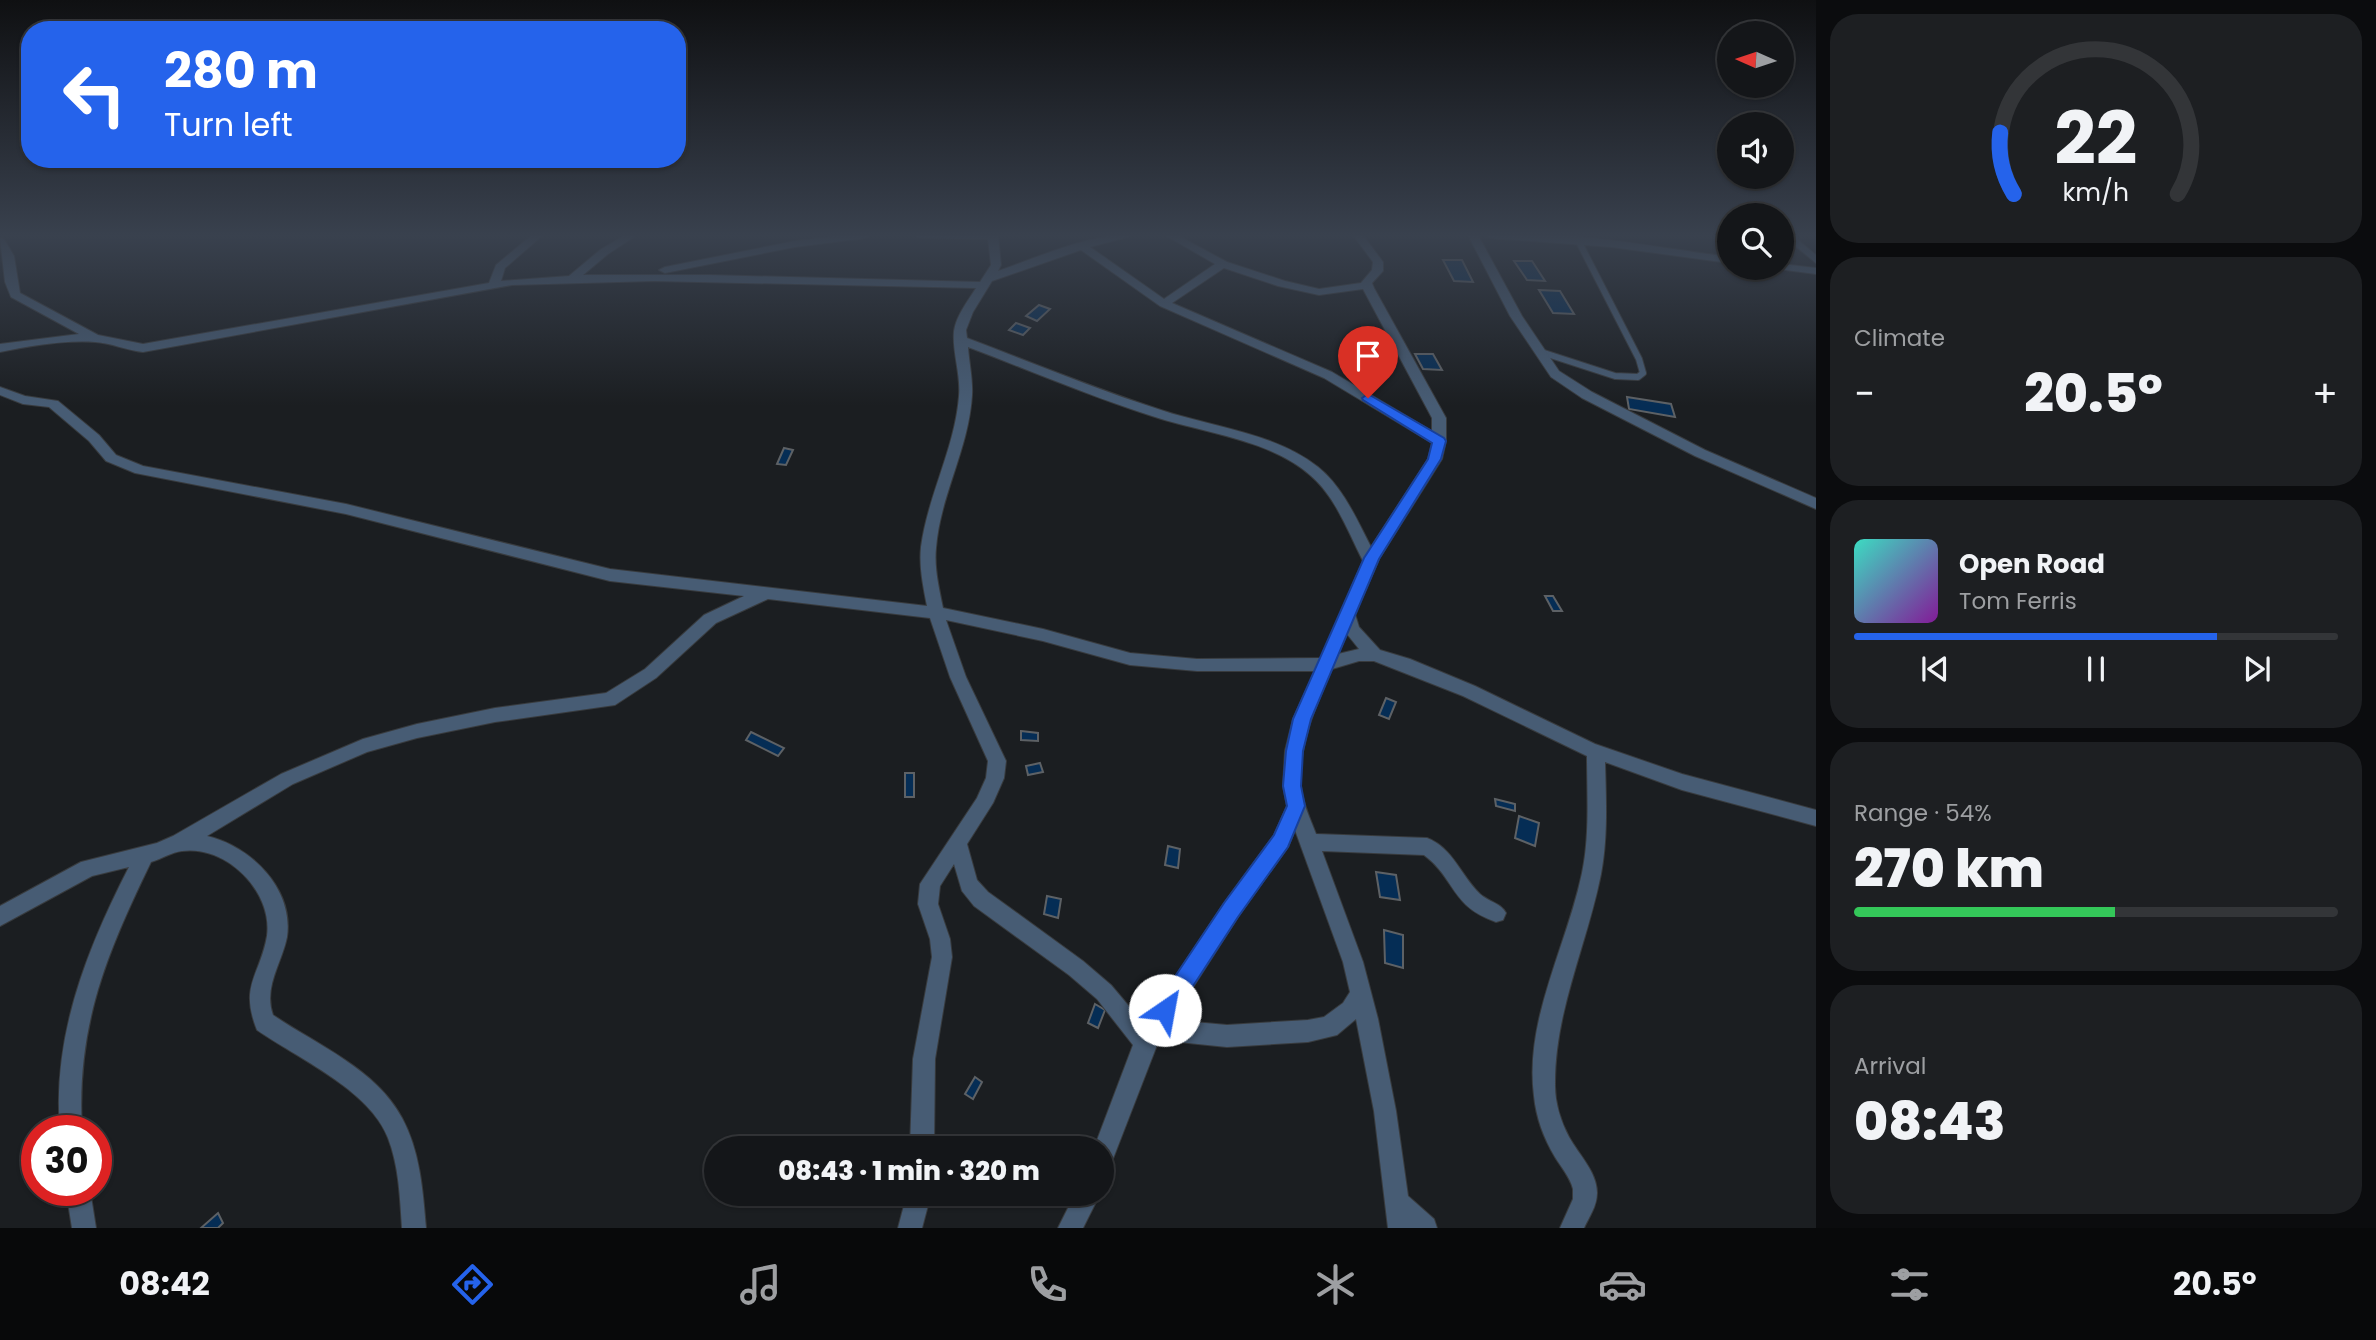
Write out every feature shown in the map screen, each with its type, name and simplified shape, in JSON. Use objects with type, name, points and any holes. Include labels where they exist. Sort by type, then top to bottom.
[{"type":"street","points":[[13,292],[96,340]]},
{"type":"street","points":[[0,348],[54,340],[96,340],[128,345],[124,346],[156,346],[458,292]]},
{"type":"street","points":[[922,1136],[925,1059],[942,957],[940,939],[930,917],[930,884],[985,803],[995,778],[997,761],[958,677],[936,613],[928,550],[932,525],[953,459],[966,396],[960,330],[980,292]]},
{"type":"street","points":[[1147,292],[1164,304],[1328,375],[1439,441]]},
{"type":"street","points":[[1164,304],[1181,292]]},
{"type":"street","points":[[1371,292],[1429,398],[1438,418],[1439,441],[1434,459],[1371,561],[1302,719],[1294,751],[1292,786],[1296,806],[1353,962],[1385,1111],[1400,1228]]},
{"type":"street","points":[[1503,292],[1538,352],[1555,374],[1587,394],[1700,453],[1816,504]]},
{"type":"street","points":[[961,340],[1152,412],[1252,443],[1299,461],[1326,483],[1371,561]]},
{"type":"street","points":[[0,391],[23,400],[53,404],[94,438],[111,458],[140,470],[346,509],[610,575],[936,613],[1044,635],[1130,659],[1197,665],[1326,664],[1359,655],[1374,655],[1404,664],[1469,691],[1596,752],[1694,786],[1816,818]]},
{"type":"street","points":[[0,916],[80,871],[180,842],[287,779],[363,746],[416,731],[495,715],[610,700],[654,671],[712,618],[765,594]]},
{"type":"street","points":[[1348,615],[1352,629],[1374,655]]},
{"type":"street","points":[[1572,1228],[1584,1202],[1585,1189],[1550,1117],[1544,1088],[1545,1059],[1553,1017],[1596,850],[1596,752]]},
{"type":"street","points":[[1111,1136],[1149,1035],[1231,910],[1281,841],[1296,806]]},
{"type":"street","points":[[180,842],[212,845],[232,855],[264,882],[277,909],[276,936],[265,967],[258,1008],[265,1022],[375,1099],[395,1127],[412,1190],[414,1228]]},
{"type":"street","points":[[1310,842],[1427,847],[1441,854],[1472,902],[1485,911],[1496,913]]},
{"type":"street","points":[[958,844],[969,885],[975,892],[1076,968],[1149,1035],[1227,1036],[1308,1031],[1329,1027],[1361,995]]},
{"type":"street","points":[[69,1115],[83,1001],[95,961],[145,854]]},
{"type":"street","points":[[1398,1203],[1424,1228]]},
{"type":"street","points":[[81,1206],[84,1228]]},
{"type":"street","points":[[910,1228],[916,1206]]},
{"type":"street","points":[[1070,1228],[1082,1206]]},
{"type":"lane","points":[[1538,352],[1615,376],[1638,377],[1643,373],[1639,359],[1605,292]]},
{"type":"building","points":[[1540,292],[1561,292],[1574,314],[1553,313]]},
{"type":"building","points":[[1039,305],[1050,309],[1037,321],[1026,316]]},
{"type":"building","points":[[1016,323],[1030,328],[1023,335],[1009,330]]},
{"type":"building","points":[[1415,354],[1433,354],[1442,370],[1423,369]]},
{"type":"building","points":[[1627,397],[1671,404],[1675,417],[1629,409]]},
{"type":"building","points":[[784,448],[793,450],[786,465],[777,464]]},
{"type":"building","points":[[1545,596],[1553,596],[1562,611],[1553,611]]},
{"type":"building","points":[[1386,698],[1396,702],[1389,719],[1379,715]]},
{"type":"building","points":[[1021,731],[1038,733],[1038,741],[1021,740]]},
{"type":"building","points":[[751,732],[784,748],[778,756],[746,740]]},
{"type":"building","points":[[1040,763],[1043,772],[1028,775],[1026,766]]},
{"type":"building","points":[[905,773],[914,773],[914,797],[905,797]]},
{"type":"building","points":[[1495,799],[1515,804],[1515,811],[1496,806]]},
{"type":"building","points":[[1519,816],[1539,823],[1535,846],[1515,838]]},
{"type":"building","points":[[1168,846],[1180,849],[1178,868],[1165,865]]},
{"type":"building","points":[[1376,872],[1396,875],[1400,900],[1380,897]]},
{"type":"building","points":[[1047,896],[1061,899],[1058,918],[1044,914]]},
{"type":"building","points":[[1384,930],[1403,935],[1403,968],[1385,963]]},
{"type":"building","points":[[1095,1004],[1105,1010],[1098,1028],[1088,1023]]},
{"type":"building","points":[[975,1077],[982,1082],[973,1099],[965,1094]]},
{"type":"building","points":[[218,1213],[223,1223],[218,1228],[201,1228]]},
{"type":"route","points":[[1165,1010],[1231,910],[1281,841],[1296,806],[1292,786],[1294,751],[1302,719],[1372,558],[1434,459],[1439,441],[1368,398]]}]
